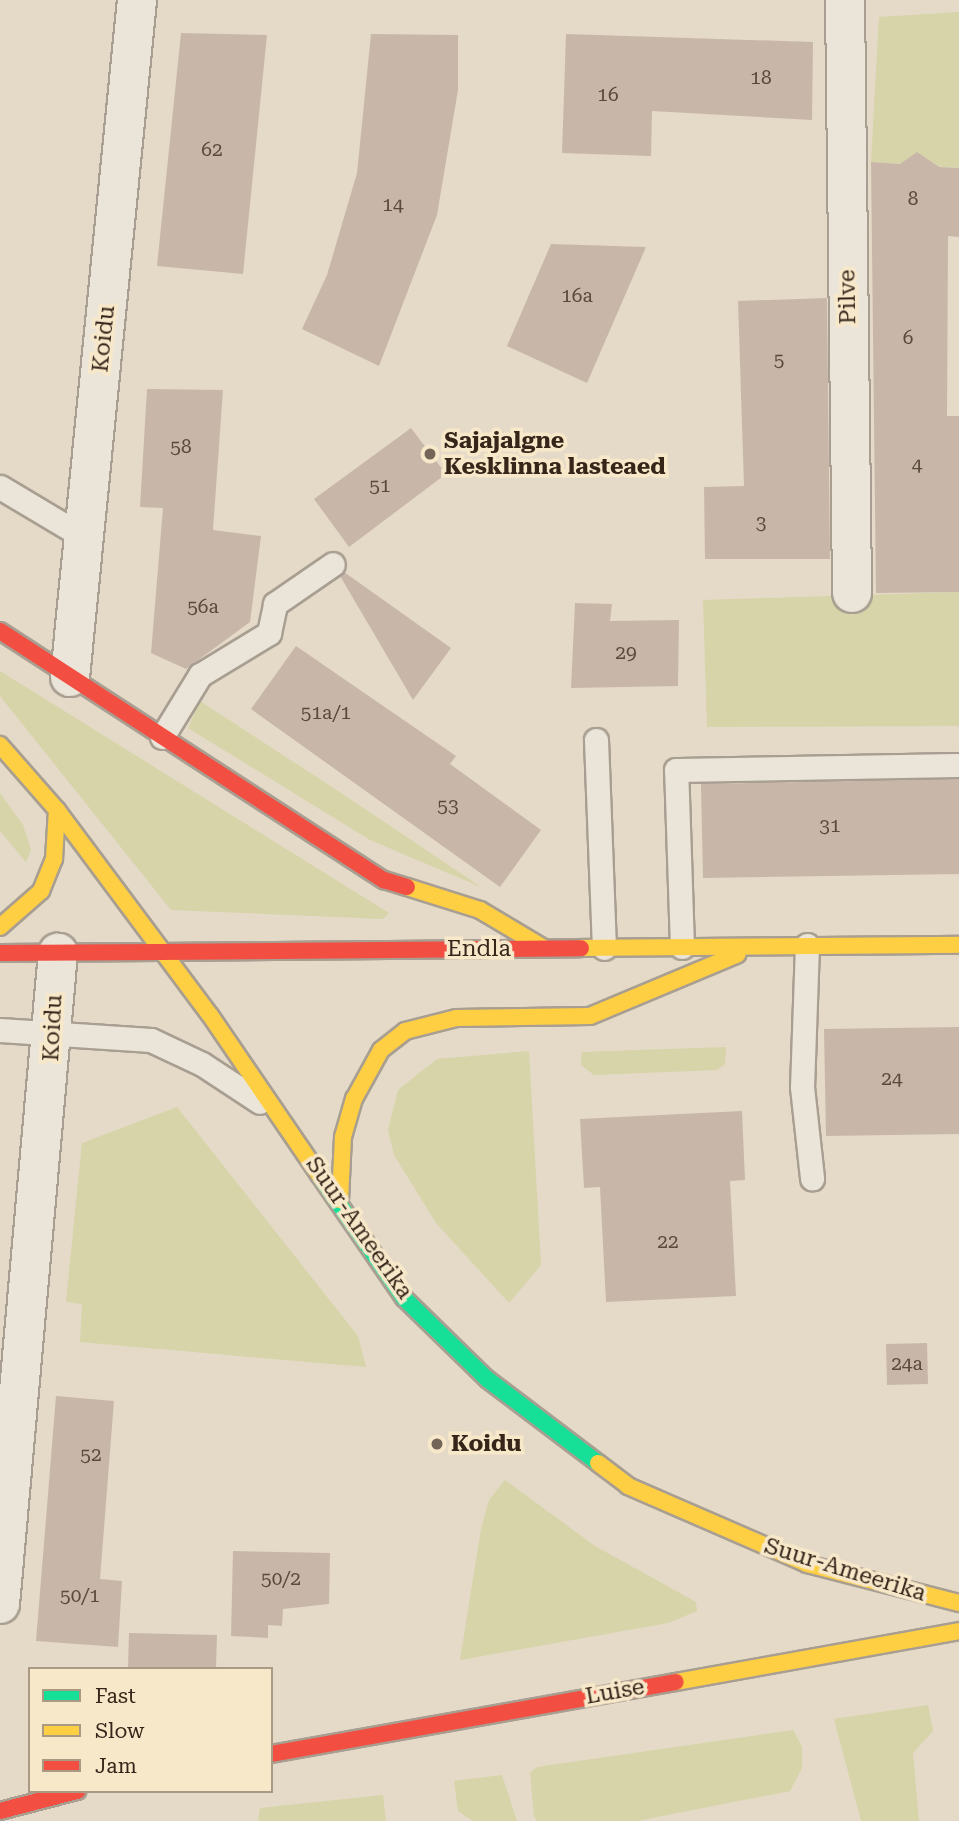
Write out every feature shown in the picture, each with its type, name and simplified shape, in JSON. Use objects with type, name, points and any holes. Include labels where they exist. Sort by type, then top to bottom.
[{"type":"main road","points":[[0,631],[384,880],[480,910],[546,949]]},
{"type":"main road","name":"Suur-Ameerika","points":[[0,745],[57,810],[340,1200],[404,1298],[487,1380],[628,1486],[807,1564],[959,1603]]},
{"type":"main road","points":[[0,927],[41,891],[54,859],[57,810]]},
{"type":"main road","name":"Endla","points":[[0,953],[959,945]]},
{"type":"main road","points":[[340,1200],[343,1137],[354,1099],[381,1050],[405,1031],[456,1018],[590,1016],[757,946]]},
{"type":"main road","name":"Luise","points":[[273,1754],[959,1631]]},
{"type":"main road","points":[[0,1811],[70,1793]]},
{"type":"street","name":"Koidu","points":[[70,677],[137,0]]},
{"type":"street","name":"Pilve","points":[[845,0],[852,593]]},
{"type":"street","name":"Koidu","points":[[0,1604],[58,953]]},
{"type":"lane","points":[[0,487],[84,537]]},
{"type":"lane","points":[[162,737],[201,675],[269,632],[275,604],[333,564]]},
{"type":"lane","points":[[596,740],[604,948]]},
{"type":"lane","points":[[682,947],[676,771],[959,765]]},
{"type":"lane","points":[[807,945],[801,1018],[811,1178]]},
{"type":"lane","points":[[0,1030],[151,1040],[202,1064],[279,1115]]},
{"type":"shaded area","points":[[959,12],[959,168],[931,166],[919,155],[904,164],[871,162],[879,17]]},
{"type":"shaded area","points":[[959,592],[959,726],[707,727],[703,600]]},
{"type":"shaded area","points":[[0,671],[389,913],[383,919],[171,910],[0,696]]},
{"type":"shaded area","points":[[200,701],[481,887],[370,840],[188,728]]},
{"type":"shaded area","points":[[0,793],[23,825],[31,850],[26,862],[0,831]]},
{"type":"shaded area","points":[[726,1047],[725,1064],[717,1070],[594,1075],[581,1065],[582,1052]]},
{"type":"shaded area","points":[[529,1051],[541,1265],[509,1303],[436,1223],[394,1155],[388,1130],[398,1090],[437,1059]]},
{"type":"shaded area","points":[[177,1107],[358,1336],[366,1367],[80,1342],[82,1304],[66,1302],[82,1143]]},
{"type":"shaded area","points":[[505,1480],[595,1546],[696,1602],[697,1611],[668,1623],[460,1660],[481,1529],[489,1500]]},
{"type":"shaded area","points":[[928,1705],[933,1731],[913,1753],[919,1821],[861,1821],[834,1719]]},
{"type":"shaded area","points":[[793,1730],[802,1747],[802,1768],[790,1791],[637,1821],[537,1821],[534,1816],[530,1773],[537,1767]]},
{"type":"shaded area","points":[[502,1775],[517,1821],[473,1821],[458,1811],[454,1781]]},
{"type":"shaded area","points":[[383,1795],[386,1821],[258,1821],[260,1808]]},
{"type":"building","points":[[181,33],[267,35],[243,274],[157,266]]},
{"type":"building","points":[[371,34],[458,35],[458,90],[437,215],[379,366],[302,329],[327,275],[357,173]]},
{"type":"building","points":[[566,34],[813,42],[812,120],[652,111],[651,156],[562,153]]},
{"type":"building","points":[[917,152],[939,167],[959,168],[959,237],[948,236],[947,416],[959,416],[959,592],[876,593],[871,162],[900,164]]},
{"type":"building","points":[[551,244],[646,247],[587,383],[507,346]]},
{"type":"building","points":[[827,298],[830,559],[705,559],[704,487],[744,486],[738,301]]},
{"type":"building","points":[[147,389],[223,390],[213,530],[261,536],[250,622],[186,669],[151,653],[163,508],[140,507]]},
{"type":"building","points":[[411,428],[446,474],[349,547],[314,499]]},
{"type":"building","points":[[344,572],[451,648],[413,700],[340,576]]},
{"type":"building","points":[[575,603],[612,604],[610,621],[679,620],[678,686],[571,688]]},
{"type":"building","points":[[296,646],[456,756],[450,764],[541,830],[500,887],[251,709]]},
{"type":"building","points":[[959,779],[959,874],[703,878],[701,784]]},
{"type":"building","points":[[959,1027],[959,1134],[826,1136],[824,1029]]},
{"type":"building","points":[[742,1111],[745,1180],[730,1181],[736,1296],[606,1302],[600,1187],[584,1188],[580,1119]]},
{"type":"building","points":[[927,1343],[928,1384],[887,1385],[886,1344]]},
{"type":"building","points":[[56,1396],[114,1401],[100,1579],[122,1581],[118,1647],[36,1641]]},
{"type":"building","points":[[233,1551],[330,1553],[329,1604],[283,1609],[282,1626],[268,1625],[268,1638],[231,1636]]},
{"type":"building","points":[[129,1633],[217,1635],[216,1667],[128,1667]]},
{"type":"traffic: fast","points":[[320,1176],[404,1298],[487,1379],[598,1463]]},
{"type":"traffic: slow","points":[[0,745],[57,810],[210,1015],[320,1176]]},
{"type":"traffic: slow","points":[[0,927],[41,891],[54,859],[57,810]]},
{"type":"traffic: slow","points":[[407,887],[480,910],[544,948]]},
{"type":"traffic: slow","points":[[581,948],[959,945]]},
{"type":"traffic: slow","points":[[340,1200],[343,1137],[354,1099],[381,1050],[405,1031],[456,1018],[590,1016],[738,954]]},
{"type":"traffic: slow","points":[[598,1463],[628,1486],[807,1564],[959,1603]]},
{"type":"traffic: slow","points":[[676,1682],[959,1631]]},
{"type":"traffic: jam","points":[[0,631],[384,880],[407,887]]},
{"type":"traffic: jam","points":[[159,952],[581,948]]},
{"type":"traffic: jam","points":[[0,953],[159,952]]},
{"type":"traffic: jam","points":[[273,1754],[676,1682]]},
{"type":"traffic: jam","points":[[0,1811],[69,1793]]},
{"type":"place","name":"Sajajalgne Kesklinna lasteaed","points":[[430,454]]},
{"type":"place","name":"Koidu","points":[[437,1444]]}]
